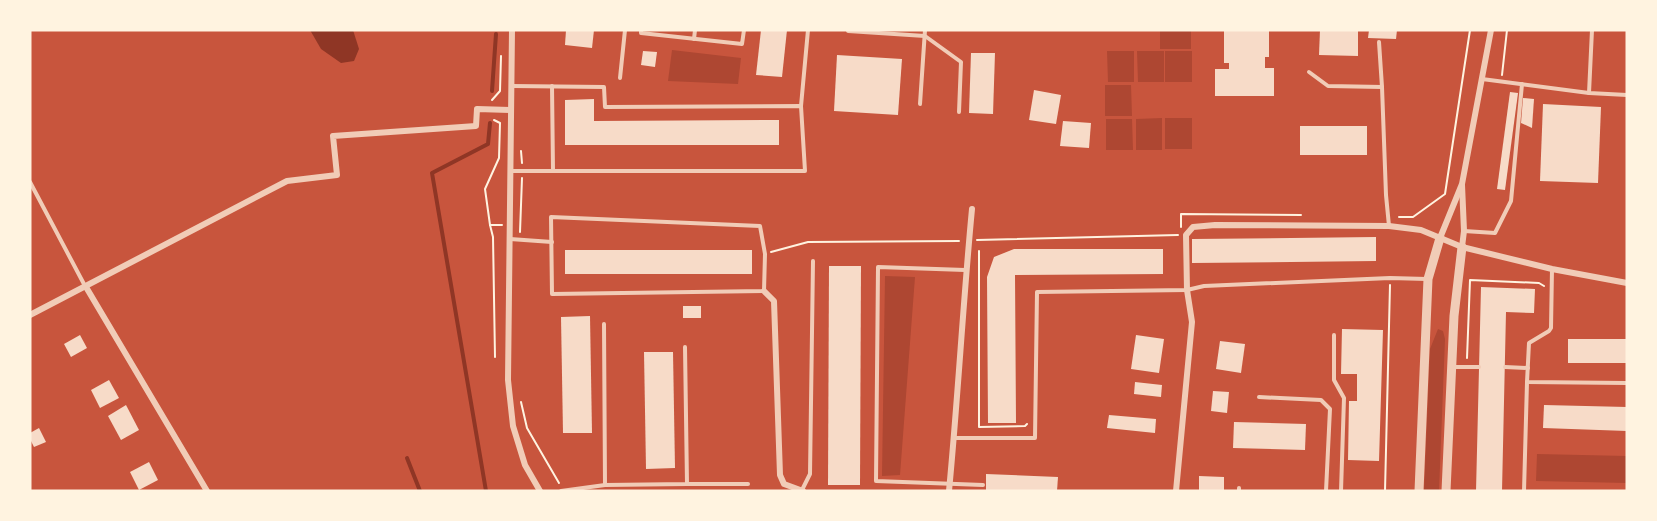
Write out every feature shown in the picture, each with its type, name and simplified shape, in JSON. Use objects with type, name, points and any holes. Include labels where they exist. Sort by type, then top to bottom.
[{"type":"street","points":[[512,30],[508,380],[513,426],[525,465],[540,491]]},
{"type":"street","points":[[1419,491],[1428,279],[1440,238],[1462,184],[1491,30]]},
{"type":"street","points":[[30,315],[287,181],[337,175],[333,136],[476,126],[477,109],[510,110]]},
{"type":"street","points":[[1446,491],[1454,316],[1464,231],[1462,184]]},
{"type":"street","points":[[950,487],[965,270],[972,210]]},
{"type":"street","points":[[1176,491],[1192,322],[1187,290],[1186,235],[1193,227],[1215,225],[1389,226],[1421,230],[1462,247],[1552,269],[1627,283]]},
{"type":"street","points":[[86,287],[207,491]]},
{"type":"street","points":[[764,291],[774,301],[780,475],[784,484],[802,490]]},
{"type":"lane","points":[[620,78],[625,30]]},
{"type":"lane","points":[[641,30],[641,33],[742,44],[744,30]]},
{"type":"lane","points":[[694,39],[695,30]]},
{"type":"lane","points":[[510,171],[805,171],[801,106],[808,30]]},
{"type":"lane","points":[[920,104],[925,30]]},
{"type":"lane","points":[[1588,93],[1592,30]]},
{"type":"lane","points":[[848,31],[925,36],[961,62],[958,112]]},
{"type":"lane","points":[[1379,42],[1389,226]]},
{"type":"lane","points":[[1309,72],[1328,86],[1382,87]]},
{"type":"lane","points":[[1482,78],[1588,93],[1627,95]]},
{"type":"lane","points":[[1464,231],[1496,233],[1511,201],[1522,84]]},
{"type":"lane","points":[[511,86],[604,87],[605,107],[801,106]]},
{"type":"lane","points":[[552,86],[552,171]]},
{"type":"lane","points":[[30,182],[86,287]]},
{"type":"lane","points":[[552,218],[760,226],[765,254],[764,291],[552,294],[552,242],[552,218]]},
{"type":"lane","points":[[509,239],[552,242]]},
{"type":"lane","points":[[802,490],[810,474],[813,261]]},
{"type":"lane","points":[[965,270],[878,267],[876,481],[950,487],[983,485]]},
{"type":"lane","points":[[1524,491],[1529,343],[1551,330],[1552,269]]},
{"type":"lane","points":[[955,438],[1035,438],[1037,292],[1187,290],[1204,286],[1390,278],[1428,279]]},
{"type":"lane","points":[[604,324],[605,485]]},
{"type":"lane","points":[[1334,335],[1334,380],[1344,398],[1341,491]]},
{"type":"lane","points":[[685,347],[687,484]]},
{"type":"lane","points":[[1452,367],[1479,367]]},
{"type":"lane","points":[[1505,367],[1528,368]]},
{"type":"lane","points":[[1527,382],[1627,383]]},
{"type":"lane","points":[[1259,398],[1322,400],[1330,409],[1326,491]]},
{"type":"lane","points":[[562,491],[605,485],[748,484]]},
{"type":"path","points":[[1389,217],[1413,217],[1445,194],[1470,30]]},
{"type":"path","points":[[1501,81],[1507,30]]},
{"type":"path","points":[[495,357],[493,237],[484,189],[499,158],[500,123],[491,118],[492,99],[500,91],[501,46]]},
{"type":"path","points":[[518,145],[522,154],[520,240]]},
{"type":"path","points":[[1181,235],[1181,214],[1308,215]]},
{"type":"path","points":[[490,225],[509,225]]},
{"type":"path","points":[[1385,491],[1390,278]]},
{"type":"path","points":[[1466,367],[1470,280],[1539,283],[1552,289]]},
{"type":"path","points":[[520,399],[527,428],[562,491]]},
{"type":"shaded area","points":[[310,30],[353,30],[359,49],[354,61],[341,63],[321,49]]},
{"type":"shaded area","points":[[1160,30],[1191,30],[1191,49],[1160,49]]},
{"type":"shaded area","points":[[672,50],[741,58],[738,84],[668,81]]},
{"type":"shaded area","points":[[1107,51],[1134,51],[1134,82],[1108,82]]},
{"type":"shaded area","points":[[1137,51],[1164,51],[1164,82],[1138,82]]},
{"type":"shaded area","points":[[1165,51],[1192,51],[1192,82],[1165,82]]},
{"type":"shaded area","points":[[1105,85],[1131,85],[1132,116],[1105,116]]},
{"type":"shaded area","points":[[1162,118],[1162,150],[1136,150],[1136,119]]},
{"type":"shaded area","points":[[1165,118],[1192,118],[1192,149],[1165,149]]},
{"type":"shaded area","points":[[1106,119],[1132,119],[1133,150],[1106,150]]},
{"type":"shaded area","points":[[885,276],[915,277],[900,475],[882,476]]},
{"type":"shaded area","points":[[1438,329],[1443,331],[1445,339],[1439,491],[1424,491],[1430,349]]},
{"type":"shaded area","points":[[1537,454],[1627,456],[1627,483],[1536,481]]},
{"type":"building","points":[[566,30],[594,30],[592,48],[565,45]]},
{"type":"building","points":[[761,30],[787,30],[782,77],[756,75]]},
{"type":"building","points":[[1224,30],[1269,30],[1269,57],[1265,57],[1265,68],[1274,68],[1274,96],[1215,96],[1215,69],[1229,69],[1229,63],[1224,63]]},
{"type":"building","points":[[1320,30],[1358,30],[1358,56],[1319,55]]},
{"type":"building","points":[[1369,30],[1397,30],[1396,39],[1368,38]]},
{"type":"building","points":[[643,51],[657,52],[655,67],[641,65]]},
{"type":"building","points":[[971,53],[995,53],[993,114],[969,113]]},
{"type":"building","points":[[837,55],[902,59],[898,115],[834,111]]},
{"type":"building","points":[[1034,90],[1061,95],[1056,124],[1029,120]]},
{"type":"building","points":[[1510,92],[1518,93],[1505,190],[1497,189]]},
{"type":"building","points":[[1523,98],[1534,99],[1532,128],[1521,123]]},
{"type":"building","points":[[594,99],[594,121],[779,120],[779,145],[565,145],[565,100]]},
{"type":"building","points":[[1543,104],[1601,107],[1598,183],[1540,181]]},
{"type":"building","points":[[1063,121],[1091,123],[1089,148],[1060,146]]},
{"type":"building","points":[[1300,126],[1367,126],[1367,155],[1300,155]]},
{"type":"building","points":[[1376,237],[1376,261],[1192,263],[1192,239]]},
{"type":"building","points":[[1014,249],[1163,249],[1163,274],[1015,275],[1016,423],[988,423],[987,277],[994,257]]},
{"type":"building","points":[[565,250],[752,250],[752,274],[565,274]]},
{"type":"building","points":[[829,266],[861,266],[860,485],[828,485]]},
{"type":"building","points":[[1481,287],[1535,289],[1534,313],[1506,312],[1502,491],[1476,491]]},
{"type":"building","points":[[683,306],[701,306],[701,318],[683,318]]},
{"type":"building","points":[[590,316],[592,433],[563,433],[561,317]]},
{"type":"building","points":[[1342,329],[1383,330],[1379,461],[1348,460],[1349,401],[1357,401],[1357,374],[1341,374]]},
{"type":"building","points":[[80,335],[87,348],[71,357],[64,344]]},
{"type":"building","points":[[1136,335],[1164,339],[1159,373],[1131,369]]},
{"type":"building","points":[[1568,339],[1627,339],[1627,363],[1568,363]]},
{"type":"building","points":[[1220,341],[1245,344],[1241,373],[1216,369]]},
{"type":"building","points":[[644,352],[673,352],[675,468],[646,469]]},
{"type":"building","points":[[109,380],[119,398],[100,408],[91,390]]},
{"type":"building","points":[[1135,382],[1162,385],[1161,397],[1134,394]]},
{"type":"building","points":[[1213,391],[1229,392],[1227,413],[1211,411]]},
{"type":"building","points":[[126,405],[139,430],[121,440],[108,416]]},
{"type":"building","points":[[1544,405],[1627,407],[1627,431],[1543,428]]},
{"type":"building","points":[[1109,415],[1156,419],[1155,433],[1107,428]]},
{"type":"building","points":[[1234,422],[1306,424],[1305,450],[1233,448]]},
{"type":"building","points":[[39,428],[46,442],[34,447],[30,433]]},
{"type":"building","points":[[149,462],[158,480],[139,490],[130,472]]},
{"type":"building","points":[[986,474],[1058,477],[1057,491],[986,491]]},
{"type":"building","points":[[1199,476],[1224,477],[1224,491],[1199,491]]},
{"type":"waterway","points":[[492,91],[496,34]]},
{"type":"waterway","points":[[486,491],[432,173],[488,144],[490,123]]},
{"type":"waterway","points":[[407,458],[420,491]]}]
